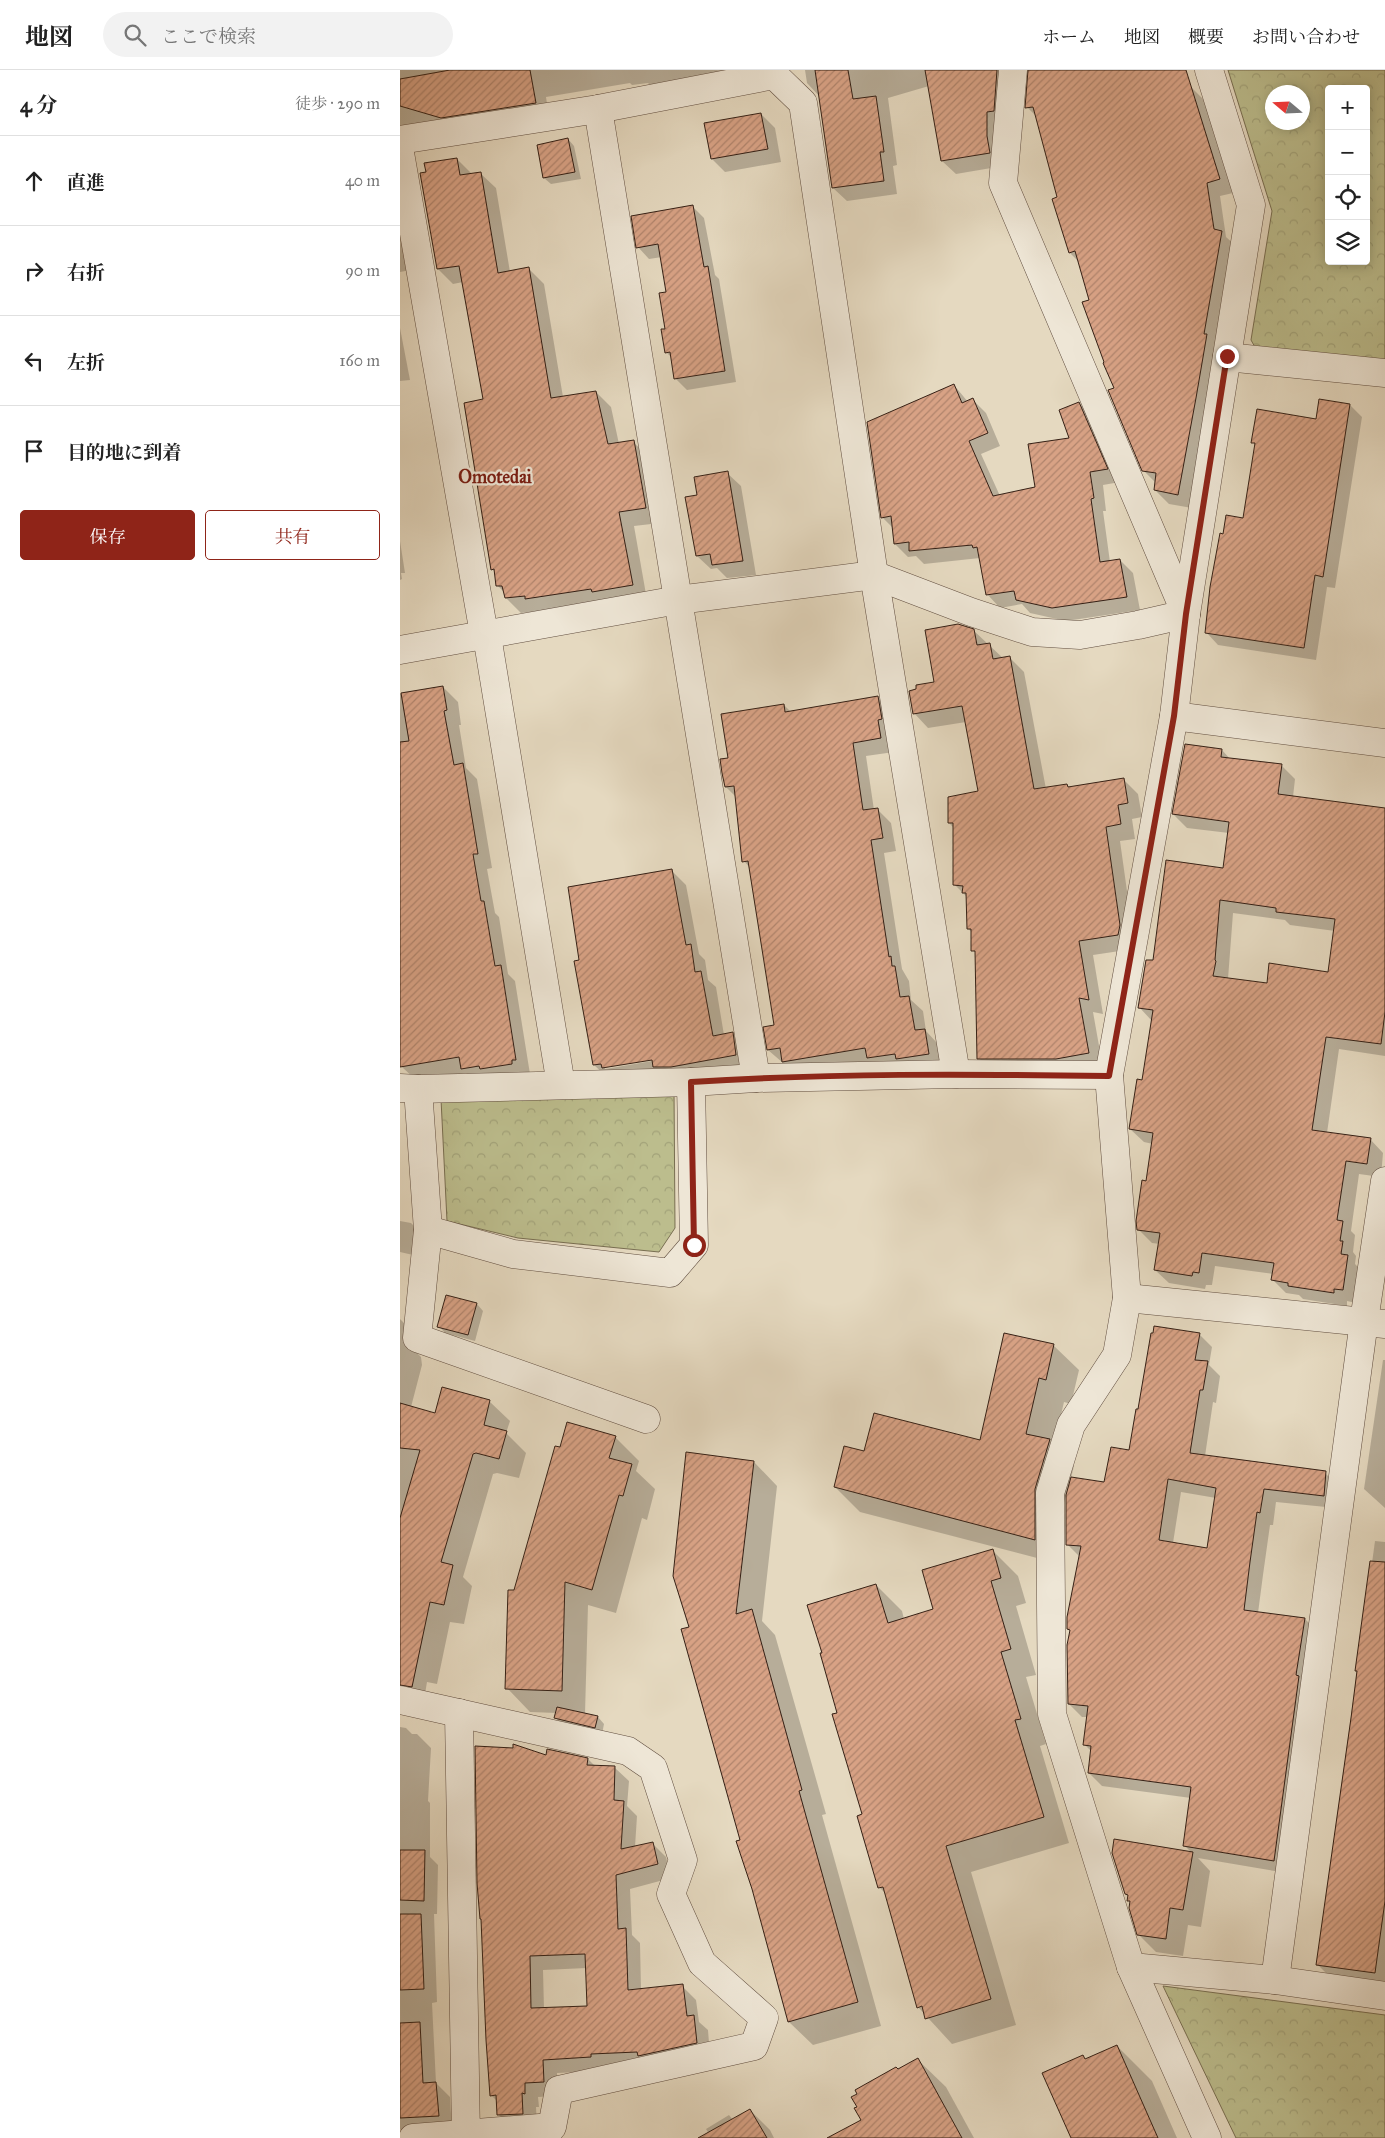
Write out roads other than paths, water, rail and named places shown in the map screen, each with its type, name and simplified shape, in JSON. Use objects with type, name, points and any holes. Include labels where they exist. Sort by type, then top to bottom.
[{"type":"street","points":[[1013,70],[1002,183],[1186,614]]},
{"type":"street","points":[[1207,2138],[1131,1967],[1052,1714],[1050,1493],[1071,1425],[1117,1355],[1127,1298],[1109,1076],[1174,716],[1186,614],[1252,205],[1208,70]]},
{"type":"street","points":[[400,140],[598,110],[774,75],[802,103],[874,575],[956,1074]]},
{"type":"street","points":[[598,110],[756,1078]]},
{"type":"street","points":[[400,153],[484,634],[489,648],[561,1085]]},
{"type":"street","points":[[1227,356],[1385,373]]},
{"type":"street","points":[[400,650],[678,600],[874,575],[971,612],[1032,632],[1080,635],[1186,614]]},
{"type":"street","points":[[1174,716],[1385,743]]},
{"type":"street","points":[[646,1419],[417,1338],[411,1273],[428,1230],[409,1089],[956,1074],[1109,1076]]},
{"type":"street","points":[[428,1230],[512,1254],[670,1273],[694,1245],[691,1082]]},
{"type":"street","points":[[1275,1980],[1375,1323],[1385,1181]]},
{"type":"street","points":[[1127,1298],[1375,1323]]},
{"type":"street","points":[[400,1700],[628,1751],[653,1768],[683,1860],[671,1894],[702,1963],[764,2018],[754,2046],[558,2090],[557,2132],[413,2138]]},
{"type":"street","points":[[459,1713],[466,2136]]},
{"type":"street","points":[[1131,1967],[1275,1980],[1385,1996]]},
{"type":"district","name":"Omotedai","points":[[495,477]]}]
